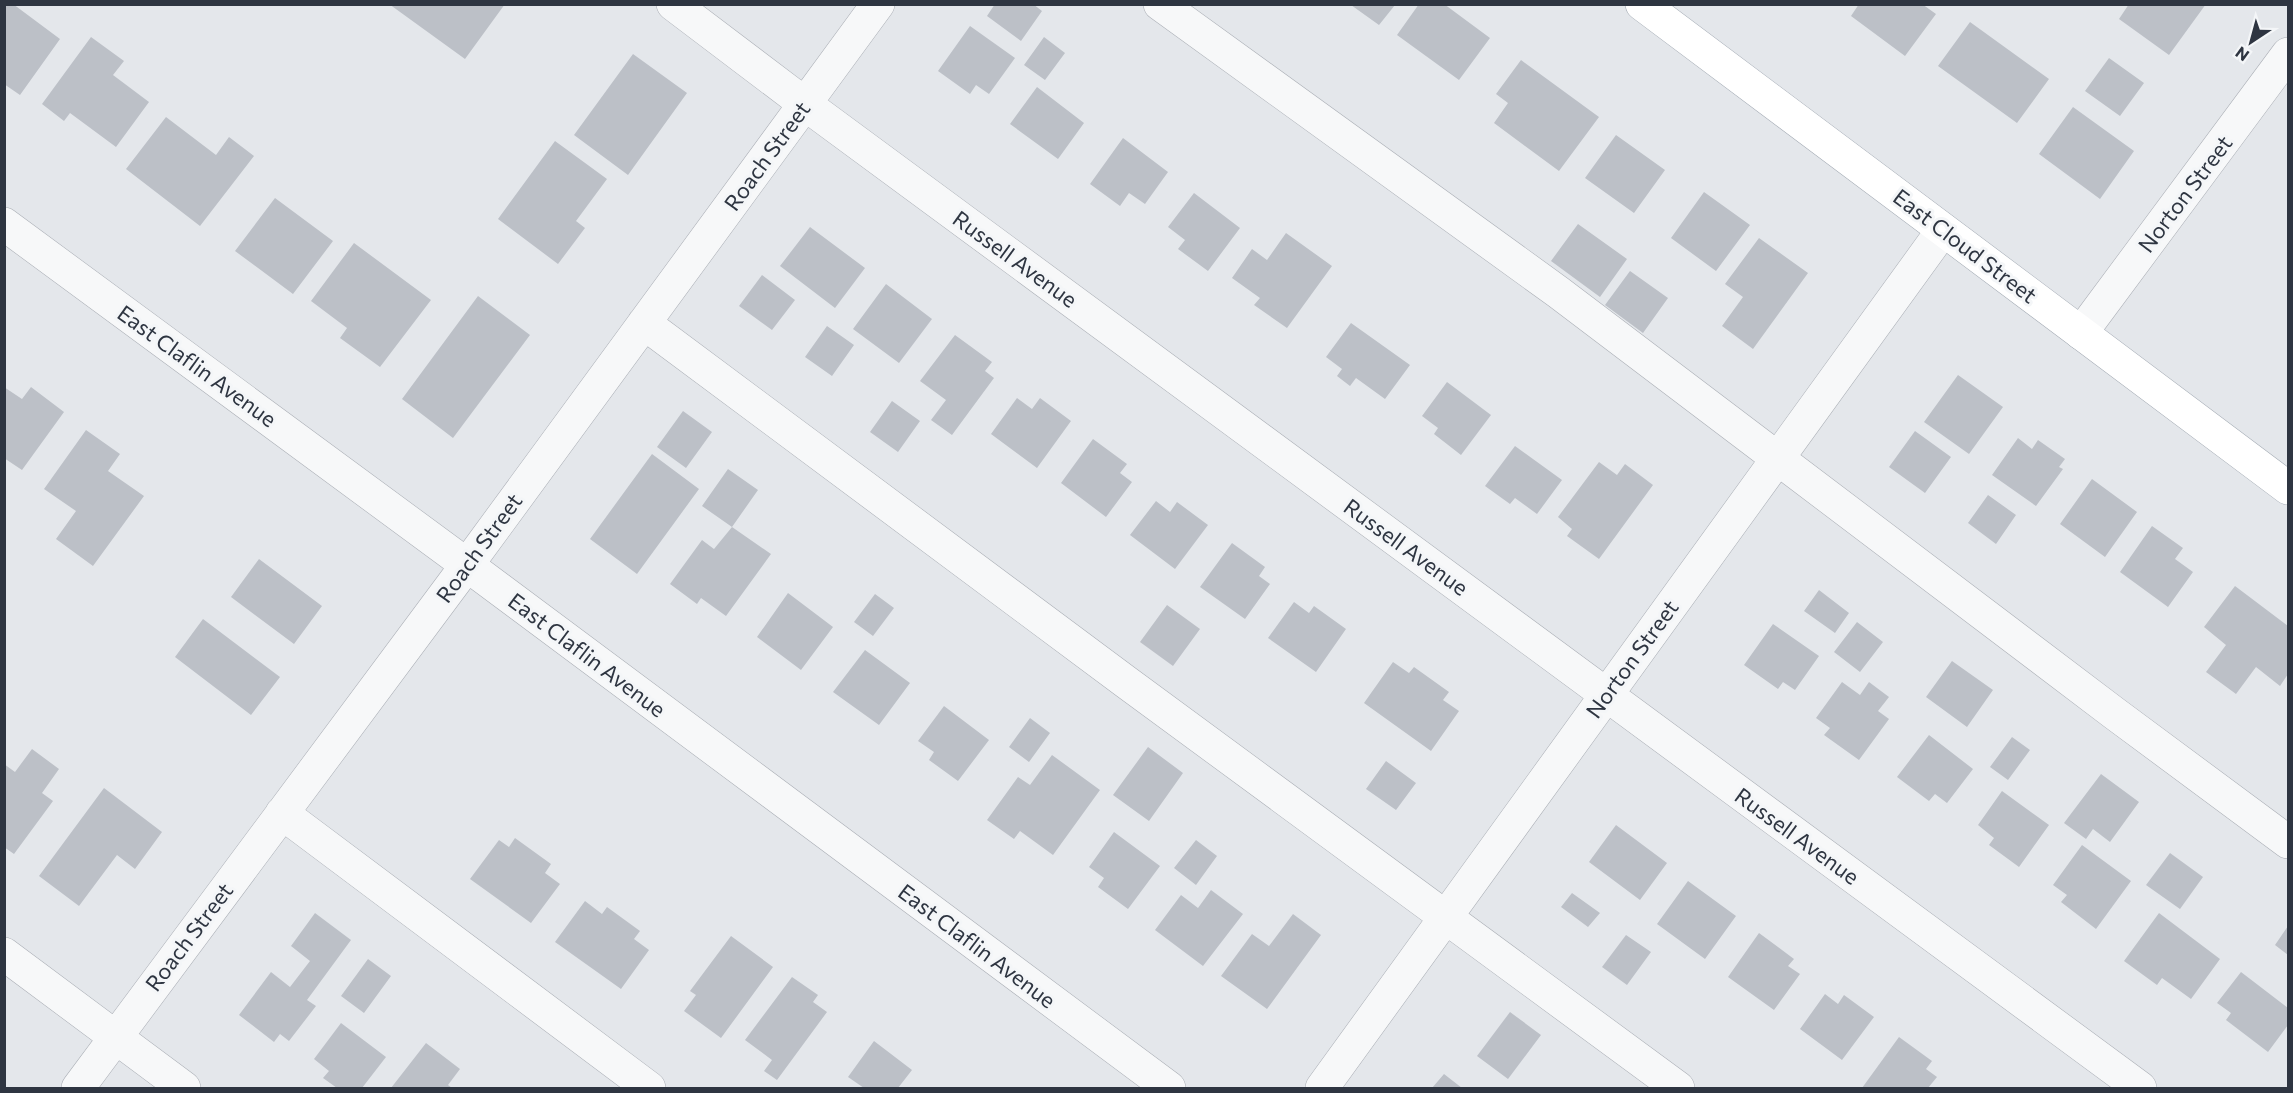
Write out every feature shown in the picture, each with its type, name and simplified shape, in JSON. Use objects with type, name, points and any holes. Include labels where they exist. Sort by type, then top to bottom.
[{"type":"main road","name":"East Cloud Street","points":[[1642,4],[2289,488]]},
{"type":"street","name":"Russell Avenue","points":[[673,4],[805,104],[2140,1089]]},
{"type":"street","name":"Roach Street","points":[[78,1089],[467,565],[878,4]]},
{"type":"street","points":[[1160,4],[1558,292],[2104,706],[2289,842]]},
{"type":"street","name":"Norton Street","points":[[2081,333],[2289,54]]},
{"type":"street","name":"East Claflin Avenue","points":[[4,224],[467,565],[1168,1089]]},
{"type":"street","name":"Norton Street","points":[[1322,1089],[1943,230]]},
{"type":"street","points":[[644,323],[1678,1089]]},
{"type":"street","points":[[282,813],[649,1089]]},
{"type":"street","points":[[4,954],[184,1089]]},
{"type":"building","points":[[4,4],[13,4],[60,39],[20,95],[4,84]]},
{"type":"building","points":[[389,4],[505,4],[465,59]]},
{"type":"building","points":[[995,4],[1033,4],[1042,11],[1021,41],[987,16]]},
{"type":"building","points":[[1419,4],[1444,4],[1490,38],[1459,80],[1397,35]]},
{"type":"building","points":[[1859,4],[1922,4],[1936,14],[1905,56],[1851,16]]},
{"type":"building","points":[[2129,4],[2206,4],[2169,55],[2119,19]]},
{"type":"building","points":[[1351,5],[1395,5],[1379,25]]},
{"type":"building","points":[[1970,22],[2049,79],[2017,123],[1938,66]]},
{"type":"building","points":[[970,26],[1015,58],[989,94],[976,85],[970,94],[938,71]]},
{"type":"building","points":[[91,37],[124,61],[113,75],[149,102],[116,147],[70,113],[64,121],[42,104]]},
{"type":"building","points":[[1044,37],[1065,53],[1045,80],[1024,65]]},
{"type":"building","points":[[633,54],[687,93],[628,175],[574,135]]},
{"type":"building","points":[[2109,58],[2144,83],[2120,116],[2085,91]]},
{"type":"building","points":[[1521,60],[1599,117],[1559,171],[1494,123],[1508,103],[1496,94]]},
{"type":"building","points":[[1037,87],[1084,123],[1058,159],[1010,124]]},
{"type":"building","points":[[2073,107],[2134,151],[2100,199],[2039,154]]},
{"type":"building","points":[[166,117],[216,155],[229,137],[254,156],[200,226],[126,169]]},
{"type":"building","points":[[1616,135],[1665,170],[1634,213],[1585,178]]},
{"type":"building","points":[[1123,138],[1168,172],[1145,204],[1129,193],[1120,206],[1090,184]]},
{"type":"building","points":[[555,141],[607,179],[576,221],[585,228],[558,264],[498,219]]},
{"type":"building","points":[[1704,192],[1750,225],[1716,271],[1671,238]]},
{"type":"building","points":[[1194,193],[1240,228],[1208,271],[1178,249],[1185,240],[1168,227]]},
{"type":"building","points":[[275,198],[333,241],[293,294],[235,251]]},
{"type":"building","points":[[1578,224],[1627,259],[1600,297],[1551,261]]},
{"type":"building","points":[[810,227],[865,268],[835,308],[780,266]]},
{"type":"building","points":[[1286,233],[1332,266],[1287,328],[1254,305],[1260,298],[1232,278],[1252,249],[1267,260]]},
{"type":"building","points":[[1759,238],[1808,273],[1753,349],[1722,326],[1743,297],[1725,284]]},
{"type":"building","points":[[354,243],[431,300],[380,367],[340,338],[347,328],[311,301]]},
{"type":"building","points":[[1630,271],[1668,298],[1643,333],[1605,305]]},
{"type":"building","points":[[762,275],[795,300],[772,330],[739,306]]},
{"type":"building","points":[[886,284],[932,319],[899,363],[853,329]]},
{"type":"building","points":[[478,296],[530,335],[453,438],[402,399]]},
{"type":"building","points":[[1351,323],[1410,365],[1385,399],[1356,378],[1350,386],[1337,376],[1342,369],[1326,357]]},
{"type":"building","points":[[827,326],[854,345],[832,376],[805,357]]},
{"type":"building","points":[[955,335],[992,362],[985,371],[994,378],[952,435],[931,420],[946,400],[920,381]]},
{"type":"building","points":[[1958,375],[2003,407],[1969,454],[1924,422]]},
{"type":"building","points":[[1447,382],[1491,415],[1461,455],[1434,434],[1438,428],[1422,416]]},
{"type":"building","points":[[4,387],[22,399],[31,387],[64,412],[22,470],[4,458]]},
{"type":"building","points":[[1017,398],[1032,409],[1040,398],[1071,421],[1037,468],[991,434]]},
{"type":"building","points":[[892,401],[920,421],[898,452],[870,432]]},
{"type":"building","points":[[683,411],[712,432],[686,468],[657,447]]},
{"type":"building","points":[[86,430],[120,454],[108,471],[144,496],[93,566],[56,539],[76,511],[44,489]]},
{"type":"building","points":[[1915,431],[1951,457],[1925,493],[1889,467]]},
{"type":"building","points":[[2018,438],[2032,449],[2038,440],[2065,459],[2059,467],[2063,469],[2036,506],[1992,475]]},
{"type":"building","points":[[1093,439],[1127,464],[1120,473],[1132,482],[1106,517],[1061,483]]},
{"type":"building","points":[[1515,446],[1562,480],[1537,514],[1515,498],[1510,504],[1485,486]]},
{"type":"building","points":[[652,454],[699,489],[637,574],[590,539]]},
{"type":"building","points":[[1599,462],[1617,475],[1625,464],[1653,485],[1599,559],[1567,536],[1572,529],[1558,517]]},
{"type":"building","points":[[728,469],[758,490],[732,527],[702,506]]},
{"type":"building","points":[[2092,479],[2137,512],[2105,557],[2060,524]]},
{"type":"building","points":[[1988,495],[2016,515],[1996,544],[1968,523]]},
{"type":"building","points":[[1156,501],[1170,512],[1177,502],[1208,525],[1175,569],[1130,535]]},
{"type":"building","points":[[2152,526],[2183,548],[2175,559],[2193,572],[2168,607],[2120,572]]},
{"type":"building","points":[[732,527],[771,554],[726,616],[701,598],[697,604],[670,584],[702,540],[714,549]]},
{"type":"building","points":[[1232,543],[1265,567],[1259,576],[1270,584],[1245,619],[1200,587]]},
{"type":"building","points":[[259,559],[322,606],[294,644],[231,597]]},
{"type":"building","points":[[2235,586],[2288,626],[2288,674],[2280,686],[2256,667],[2236,694],[2206,672],[2226,645],[2204,627]]},
{"type":"building","points":[[1819,590],[1849,613],[1835,633],[1804,611]]},
{"type":"building","points":[[788,593],[833,627],[801,670],[757,637]]},
{"type":"building","points":[[875,594],[894,608],[873,636],[854,622]]},
{"type":"building","points":[[1294,602],[1309,613],[1314,606],[1346,629],[1316,672],[1268,638]]},
{"type":"building","points":[[1167,605],[1200,629],[1173,666],[1140,642]]},
{"type":"building","points":[[203,619],[280,677],[251,715],[175,657]]},
{"type":"building","points":[[1857,622],[1883,642],[1860,672],[1834,652]]},
{"type":"building","points":[[1773,624],[1819,656],[1795,690],[1783,682],[1778,689],[1744,665]]},
{"type":"building","points":[[865,650],[910,683],[879,725],[833,692]]},
{"type":"building","points":[[1952,661],[1993,690],[1967,727],[1926,697]]},
{"type":"building","points":[[1393,662],[1409,673],[1414,667],[1449,692],[1443,700],[1459,711],[1431,751],[1364,703]]},
{"type":"building","points":[[1842,682],[1860,695],[1869,682],[1889,697],[1878,711],[1889,719],[1859,760],[1824,735],[1830,728],[1816,718]]},
{"type":"building","points":[[944,706],[989,740],[958,781],[929,760],[934,752],[918,741]]},
{"type":"building","points":[[1030,718],[1050,733],[1029,762],[1009,747]]},
{"type":"building","points":[[1929,735],[1973,769],[1947,803],[1935,794],[1929,801],[1897,777]]},
{"type":"building","points":[[2012,737],[2030,750],[2008,780],[1990,767]]},
{"type":"building","points":[[1148,747],[1183,773],[1149,821],[1113,795]]},
{"type":"building","points":[[32,749],[59,769],[42,793],[53,801],[14,854],[4,847],[4,764],[15,772]]},
{"type":"building","points":[[1052,755],[1100,790],[1053,855],[1020,831],[1014,839],[987,820],[1018,777],[1030,785]]},
{"type":"building","points":[[1386,761],[1416,783],[1396,810],[1366,789]]},
{"type":"building","points":[[2101,774],[2139,802],[2110,842],[2093,829],[2086,839],[2064,823]]},
{"type":"building","points":[[104,788],[162,832],[135,869],[117,855],[79,906],[39,876]]},
{"type":"building","points":[[2002,791],[2049,825],[2019,867],[1989,845],[1994,838],[1978,825]]},
{"type":"building","points":[[1616,825],[1667,863],[1640,900],[1589,862]]},
{"type":"building","points":[[1114,832],[1160,866],[1128,909],[1098,887],[1104,878],[1089,867]]},
{"type":"building","points":[[515,838],[551,864],[545,873],[560,884],[531,923],[470,879],[499,840],[509,847]]},
{"type":"building","points":[[1196,840],[1217,856],[1196,885],[1174,868]]},
{"type":"building","points":[[2082,845],[2131,881],[2096,929],[2061,902],[2067,895],[2053,885]]},
{"type":"building","points":[[2170,853],[2203,877],[2180,909],[2146,885]]},
{"type":"building","points":[[1688,881],[1736,916],[1705,959],[1657,924]]},
{"type":"building","points":[[1211,890],[1243,914],[1203,966],[1155,930],[1181,895],[1198,908]]},
{"type":"building","points":[[1572,893],[1600,913],[1588,927],[1561,907]]},
{"type":"building","points":[[585,901],[602,914],[607,907],[640,931],[634,939],[649,950],[621,989],[555,942]]},
{"type":"building","points":[[315,913],[351,940],[307,1000],[316,1006],[289,1041],[280,1034],[274,1042],[239,1015],[271,972],[290,987],[310,961],[291,946]]},
{"type":"building","points":[[2159,913],[2220,959],[2191,999],[2162,978],[2157,985],[2124,961]]},
{"type":"building","points":[[1293,914],[1321,935],[1267,1009],[1221,976],[1252,934],[1269,946]]},
{"type":"building","points":[[2288,926],[2288,955],[2275,945]]},
{"type":"building","points":[[1759,933],[1794,959],[1788,966],[1800,974],[1774,1010],[1728,977]]},
{"type":"building","points":[[1626,935],[1651,952],[1627,985],[1602,967]]},
{"type":"building","points":[[731,936],[773,967],[721,1038],[684,1011],[696,995],[690,991]]},
{"type":"building","points":[[368,959],[391,976],[364,1013],[341,996]]},
{"type":"building","points":[[2241,972],[2288,1008],[2288,1025],[2268,1052],[2226,1020],[2231,1013],[2217,1003]]},
{"type":"building","points":[[792,977],[818,995],[813,1002],[827,1012],[777,1080],[764,1071],[772,1060],[745,1040]]},
{"type":"building","points":[[1825,994],[1838,1004],[1844,995],[1874,1017],[1842,1060],[1800,1029]]},
{"type":"building","points":[[1510,1012],[1541,1035],[1508,1079],[1477,1056]]},
{"type":"building","points":[[341,1023],[386,1057],[362,1088],[337,1088],[323,1078],[329,1071],[314,1059]]},
{"type":"building","points":[[1899,1037],[1932,1061],[1926,1069],[1937,1077],[1928,1088],[1862,1088]]},
{"type":"building","points":[[874,1041],[912,1070],[898,1088],[864,1088],[848,1077]]},
{"type":"building","points":[[426,1043],[460,1069],[448,1085],[452,1088],[391,1088]]},
{"type":"building","points":[[1444,1074],[1462,1088],[1432,1088]]}]
